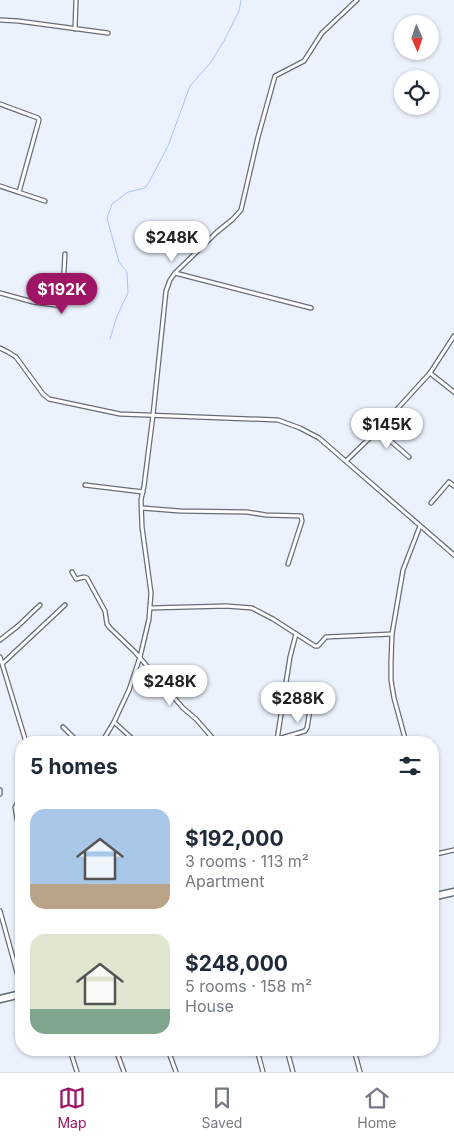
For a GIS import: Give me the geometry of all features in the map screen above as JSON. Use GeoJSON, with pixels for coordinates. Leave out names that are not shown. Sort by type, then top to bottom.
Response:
{"type":"FeatureCollection","features":[{"type":"Feature","properties":{"kind":"highway"},"geometry":{"type":"LineString","coordinates":[[439,895],[454,892]]}},
{"type":"Feature","properties":{"kind":"highway"},"geometry":{"type":"LineString","coordinates":[[0,998],[15,995]]}},
{"type":"Feature","properties":{"kind":"street"},"geometry":{"type":"LineString","coordinates":[[75,29],[76,0]]}},
{"type":"Feature","properties":{"kind":"street"},"geometry":{"type":"LineString","coordinates":[[106,736],[129,690],[140,658],[149,619],[151,593],[142,527],[141,500],[153,415],[166,291],[175,272],[217,232],[234,219],[241,210],[275,76],[304,61],[322,33],[358,0]]}},
{"type":"Feature","properties":{"kind":"street"},"geometry":{"type":"LineString","coordinates":[[0,20],[108,33]]}},
{"type":"Feature","properties":{"kind":"street"},"geometry":{"type":"LineString","coordinates":[[0,104],[39,120],[19,192]]}},
{"type":"Feature","properties":{"kind":"street"},"geometry":{"type":"LineString","coordinates":[[0,186],[45,201]]}},
{"type":"Feature","properties":{"kind":"street"},"geometry":{"type":"LineString","coordinates":[[0,293],[33,302],[62,306],[64,254]]}},
{"type":"Feature","properties":{"kind":"street"},"geometry":{"type":"LineString","coordinates":[[175,272],[311,308]]}},
{"type":"Feature","properties":{"kind":"street"},"geometry":{"type":"LineString","coordinates":[[346,461],[378,430],[430,373],[454,336]]}},
{"type":"Feature","properties":{"kind":"street"},"geometry":{"type":"LineString","coordinates":[[0,348],[16,357],[43,394],[49,399],[120,414],[253,418],[278,420],[300,428],[319,438],[454,555]]}},
{"type":"Feature","properties":{"kind":"street"},"geometry":{"type":"LineString","coordinates":[[430,373],[454,392]]}},
{"type":"Feature","properties":{"kind":"street"},"geometry":{"type":"LineString","coordinates":[[378,430],[409,457]]}},
{"type":"Feature","properties":{"kind":"street"},"geometry":{"type":"LineString","coordinates":[[430,503],[449,482],[454,486]]}},
{"type":"Feature","properties":{"kind":"street"},"geometry":{"type":"LineString","coordinates":[[85,485],[143,492]]}},
{"type":"Feature","properties":{"kind":"street"},"geometry":{"type":"LineString","coordinates":[[142,508],[301,516],[302,521],[288,564]]}},
{"type":"Feature","properties":{"kind":"street"},"geometry":{"type":"LineString","coordinates":[[404,736],[391,680],[392,634],[403,570],[420,526]]}},
{"type":"Feature","properties":{"kind":"street"},"geometry":{"type":"LineString","coordinates":[[72,572],[76,579],[87,578],[104,611],[107,624],[140,658],[179,704],[196,718],[212,736]]}},
{"type":"Feature","properties":{"kind":"street"},"geometry":{"type":"LineString","coordinates":[[0,640],[40,605]]}},
{"type":"Feature","properties":{"kind":"street"},"geometry":{"type":"LineString","coordinates":[[3,663],[65,606]]}},
{"type":"Feature","properties":{"kind":"street"},"geometry":{"type":"LineString","coordinates":[[150,608],[226,606],[252,608],[317,646],[326,637],[392,634]]}},
{"type":"Feature","properties":{"kind":"street"},"geometry":{"type":"LineString","coordinates":[[278,736],[290,657],[296,634]]}},
{"type":"Feature","properties":{"kind":"street"},"geometry":{"type":"LineString","coordinates":[[0,657],[24,736]]}},
{"type":"Feature","properties":{"kind":"street"},"geometry":{"type":"LineString","coordinates":[[289,736],[305,731],[307,728],[312,692]]}},
{"type":"Feature","properties":{"kind":"street"},"geometry":{"type":"LineString","coordinates":[[114,722],[129,736]]}},
{"type":"Feature","properties":{"kind":"street"},"geometry":{"type":"LineString","coordinates":[[63,726],[72,736]]}},
{"type":"Feature","properties":{"kind":"street"},"geometry":{"type":"LineString","coordinates":[[439,853],[454,850]]}},
{"type":"Feature","properties":{"kind":"street"},"geometry":{"type":"LineString","coordinates":[[0,911],[15,965]]}},
{"type":"Feature","properties":{"kind":"street"},"geometry":{"type":"LineString","coordinates":[[72,1056],[77,1072]]}},
{"type":"Feature","properties":{"kind":"street"},"geometry":{"type":"LineString","coordinates":[[118,1056],[124,1072]]}},
{"type":"Feature","properties":{"kind":"street"},"geometry":{"type":"LineString","coordinates":[[170,1056],[176,1072]]}},
{"type":"Feature","properties":{"kind":"street"},"geometry":{"type":"LineString","coordinates":[[259,1056],[263,1072]]}},
{"type":"Feature","properties":{"kind":"street"},"geometry":{"type":"LineString","coordinates":[[288,1056],[292,1072]]}},
{"type":"Feature","properties":{"kind":"street"},"geometry":{"type":"LineString","coordinates":[[356,1056],[360,1072]]}},
{"type":"Feature","properties":{"kind":"waterway"},"geometry":{"type":"LineString","coordinates":[[110,339],[117,316],[128,293],[127,272],[119,262],[107,218],[112,204],[128,192],[145,188],[149,182],[168,146],[190,86],[211,62],[224,41],[239,11],[241,0]]}}]}
